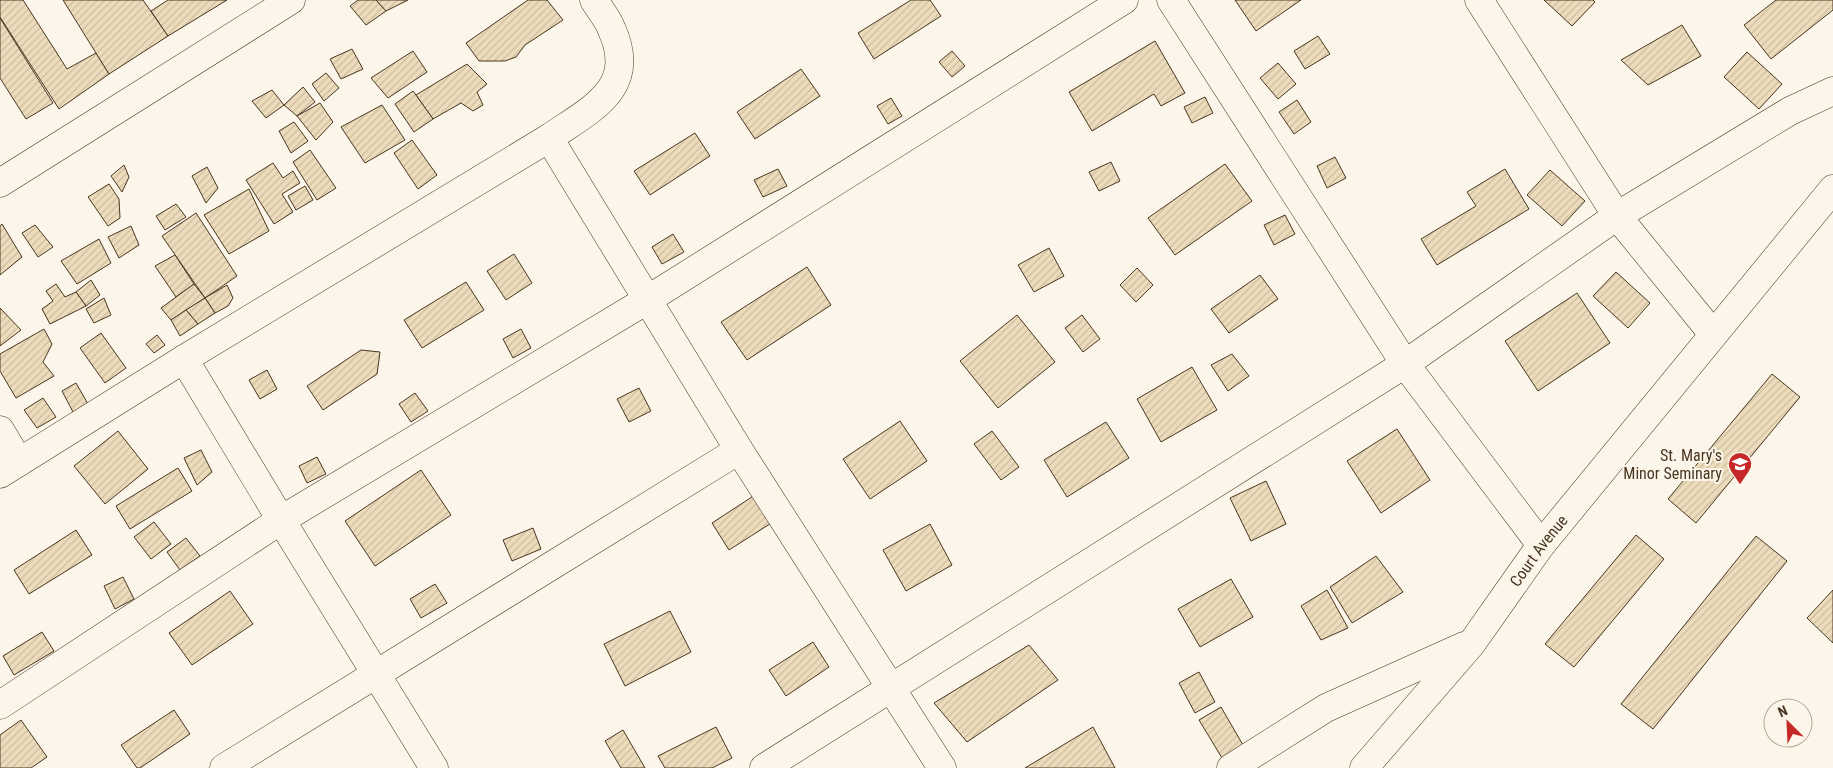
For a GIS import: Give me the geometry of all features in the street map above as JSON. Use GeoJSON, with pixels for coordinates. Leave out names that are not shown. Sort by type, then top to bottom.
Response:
{"type":"FeatureCollection","features":[{"type":"Feature","properties":{"kind":"street"},"geometry":{"type":"LineString","coordinates":[[0,183],[291,0]]}},
{"type":"Feature","properties":{"kind":"street"},"geometry":{"type":"LineString","coordinates":[[0,430],[10,468],[184,359],[549,138],[600,103],[612,88],[620,68],[620,52],[612,28],[594,0]]}},
{"type":"Feature","properties":{"kind":"street"},"geometry":{"type":"LineString","coordinates":[[0,705],[281,520],[647,300],[1124,0]]}},
{"type":"Feature","properties":{"kind":"street"},"geometry":{"type":"LineString","coordinates":[[1171,0],[1405,364],[1541,545]]}},
{"type":"Feature","properties":{"kind":"street"},"geometry":{"type":"LineString","coordinates":[[1479,0],[1617,216],[1713,334]]}},
{"type":"Feature","properties":{"kind":"street"},"geometry":{"type":"LineString","coordinates":[[764,768],[1405,364],[1617,216],[1790,110],[1833,92]]}},
{"type":"Feature","properties":{"kind":"street"},"geometry":{"type":"LineString","coordinates":[[549,138],[740,450],[942,768]]}},
{"type":"Feature","properties":{"kind":"street","name":"Court Avenue"},"geometry":{"type":"LineString","coordinates":[[1364,768],[1472,642],[1541,545],[1833,189]]}},
{"type":"Feature","properties":{"kind":"street"},"geometry":{"type":"LineString","coordinates":[[184,359],[434,768]]}},
{"type":"Feature","properties":{"kind":"street"},"geometry":{"type":"LineString","coordinates":[[224,768],[740,450]]}},
{"type":"Feature","properties":{"kind":"street"},"geometry":{"type":"LineString","coordinates":[[1231,768],[1326,708],[1472,642]]}},
{"type":"Feature","properties":{"kind":"building"},"geometry":{"type":"Polygon","coordinates":[[[0,0],[23,0],[67,69],[96,53],[109,74],[59,109],[0,17],[0,0]]]}},
{"type":"Feature","properties":{"kind":"building"},"geometry":{"type":"Polygon","coordinates":[[[63,0],[143,0],[168,36],[109,74],[63,0]]]}},
{"type":"Feature","properties":{"kind":"building"},"geometry":{"type":"Polygon","coordinates":[[[168,0],[227,0],[168,36],[151,11],[168,0]]]}},
{"type":"Feature","properties":{"kind":"building"},"geometry":{"type":"Polygon","coordinates":[[[358,0],[376,0],[386,11],[366,25],[350,6],[358,0]]]}},
{"type":"Feature","properties":{"kind":"building"},"geometry":{"type":"Polygon","coordinates":[[[376,0],[408,0],[386,11],[376,0]]]}},
{"type":"Feature","properties":{"kind":"building"},"geometry":{"type":"Polygon","coordinates":[[[528,0],[547,0],[563,20],[525,45],[516,57],[505,61],[479,61],[466,43],[528,0]]]}},
{"type":"Feature","properties":{"kind":"building"},"geometry":{"type":"Polygon","coordinates":[[[911,0],[930,0],[941,16],[874,59],[858,33],[911,0]]]}},
{"type":"Feature","properties":{"kind":"building"},"geometry":{"type":"Polygon","coordinates":[[[1235,0],[1301,0],[1256,31],[1235,0]]]}},
{"type":"Feature","properties":{"kind":"building"},"geometry":{"type":"Polygon","coordinates":[[[1544,0],[1593,0],[1595,2],[1572,26],[1544,0]]]}},
{"type":"Feature","properties":{"kind":"building"},"geometry":{"type":"Polygon","coordinates":[[[1776,0],[1833,0],[1833,10],[1771,59],[1744,25],[1776,0]]]}},
{"type":"Feature","properties":{"kind":"building"},"geometry":{"type":"Polygon","coordinates":[[[0,18],[53,103],[26,119],[0,78],[0,18]]]}},
{"type":"Feature","properties":{"kind":"building"},"geometry":{"type":"Polygon","coordinates":[[[1682,25],[1701,56],[1648,85],[1621,60],[1682,25]]]}},
{"type":"Feature","properties":{"kind":"building"},"geometry":{"type":"Polygon","coordinates":[[[1318,36],[1330,54],[1305,69],[1294,51],[1318,36]]]}},
{"type":"Feature","properties":{"kind":"building"},"geometry":{"type":"Polygon","coordinates":[[[1155,41],[1185,93],[1161,106],[1154,94],[1092,131],[1069,92],[1155,41]]]}},
{"type":"Feature","properties":{"kind":"building"},"geometry":{"type":"Polygon","coordinates":[[[352,49],[363,69],[341,79],[330,59],[352,49]]]}},
{"type":"Feature","properties":{"kind":"building"},"geometry":{"type":"Polygon","coordinates":[[[413,51],[427,72],[388,98],[371,78],[413,51]]]}},
{"type":"Feature","properties":{"kind":"building"},"geometry":{"type":"Polygon","coordinates":[[[952,51],[965,66],[952,77],[939,62],[952,51]]]}},
{"type":"Feature","properties":{"kind":"building"},"geometry":{"type":"Polygon","coordinates":[[[1747,52],[1782,84],[1759,109],[1724,77],[1747,52]]]}},
{"type":"Feature","properties":{"kind":"building"},"geometry":{"type":"Polygon","coordinates":[[[1278,63],[1296,84],[1278,99],[1260,78],[1278,63]]]}},
{"type":"Feature","properties":{"kind":"building"},"geometry":{"type":"Polygon","coordinates":[[[467,64],[487,84],[477,92],[483,105],[473,111],[461,103],[433,119],[416,95],[467,64]]]}},
{"type":"Feature","properties":{"kind":"building"},"geometry":{"type":"Polygon","coordinates":[[[801,69],[820,96],[755,139],[737,112],[801,69]]]}},
{"type":"Feature","properties":{"kind":"building"},"geometry":{"type":"Polygon","coordinates":[[[326,73],[339,88],[324,101],[312,84],[326,73]]]}},
{"type":"Feature","properties":{"kind":"building"},"geometry":{"type":"Polygon","coordinates":[[[303,87],[315,102],[297,116],[284,105],[303,87]]]}},
{"type":"Feature","properties":{"kind":"building"},"geometry":{"type":"Polygon","coordinates":[[[272,90],[284,105],[266,118],[252,101],[272,90]]]}},
{"type":"Feature","properties":{"kind":"building"},"geometry":{"type":"Polygon","coordinates":[[[413,91],[433,119],[414,132],[395,104],[413,91]]]}},
{"type":"Feature","properties":{"kind":"building"},"geometry":{"type":"Polygon","coordinates":[[[1205,97],[1213,113],[1192,123],[1184,107],[1205,97]]]}},
{"type":"Feature","properties":{"kind":"building"},"geometry":{"type":"Polygon","coordinates":[[[891,98],[902,116],[888,124],[877,106],[891,98]]]}},
{"type":"Feature","properties":{"kind":"building"},"geometry":{"type":"Polygon","coordinates":[[[1297,100],[1311,122],[1294,134],[1279,112],[1297,100]]]}},
{"type":"Feature","properties":{"kind":"building"},"geometry":{"type":"Polygon","coordinates":[[[320,103],[333,122],[316,140],[297,116],[320,103]]]}},
{"type":"Feature","properties":{"kind":"building"},"geometry":{"type":"Polygon","coordinates":[[[382,105],[405,140],[365,163],[341,127],[382,105]]]}},
{"type":"Feature","properties":{"kind":"building"},"geometry":{"type":"Polygon","coordinates":[[[294,122],[308,141],[291,153],[279,131],[294,122]]]}},
{"type":"Feature","properties":{"kind":"building"},"geometry":{"type":"Polygon","coordinates":[[[695,133],[710,156],[650,195],[634,171],[695,133]]]}},
{"type":"Feature","properties":{"kind":"building"},"geometry":{"type":"Polygon","coordinates":[[[412,140],[437,175],[418,189],[394,153],[412,140]]]}},
{"type":"Feature","properties":{"kind":"building"},"geometry":{"type":"Polygon","coordinates":[[[310,150],[336,188],[317,200],[293,162],[310,150]]]}},
{"type":"Feature","properties":{"kind":"building"},"geometry":{"type":"Polygon","coordinates":[[[1335,157],[1346,178],[1327,188],[1317,166],[1335,157]]]}},
{"type":"Feature","properties":{"kind":"building"},"geometry":{"type":"Polygon","coordinates":[[[1111,162],[1120,181],[1099,191],[1089,172],[1111,162]]]}},
{"type":"Feature","properties":{"kind":"building"},"geometry":{"type":"Polygon","coordinates":[[[273,163],[283,178],[293,171],[300,183],[282,194],[293,212],[274,224],[246,180],[273,163]]]}},
{"type":"Feature","properties":{"kind":"building"},"geometry":{"type":"Polygon","coordinates":[[[1225,164],[1252,201],[1175,255],[1148,218],[1225,164]]]}},
{"type":"Feature","properties":{"kind":"building"},"geometry":{"type":"Polygon","coordinates":[[[124,165],[129,177],[122,192],[111,176],[124,165]]]}},
{"type":"Feature","properties":{"kind":"building"},"geometry":{"type":"Polygon","coordinates":[[[207,167],[218,188],[206,203],[192,176],[207,167]]]}},
{"type":"Feature","properties":{"kind":"building"},"geometry":{"type":"Polygon","coordinates":[[[778,169],[787,186],[763,197],[754,180],[778,169]]]}},
{"type":"Feature","properties":{"kind":"building"},"geometry":{"type":"Polygon","coordinates":[[[1505,169],[1529,209],[1437,265],[1421,239],[1476,206],[1467,192],[1505,169]]]}},
{"type":"Feature","properties":{"kind":"building"},"geometry":{"type":"Polygon","coordinates":[[[1550,170],[1585,201],[1562,226],[1527,195],[1550,170]]]}},
{"type":"Feature","properties":{"kind":"building"},"geometry":{"type":"Polygon","coordinates":[[[109,184],[119,199],[120,218],[108,226],[88,197],[109,184]]]}},
{"type":"Feature","properties":{"kind":"building"},"geometry":{"type":"Polygon","coordinates":[[[305,186],[313,200],[296,210],[288,196],[305,186]]]}},
{"type":"Feature","properties":{"kind":"building"},"geometry":{"type":"Polygon","coordinates":[[[249,189],[269,231],[229,254],[204,215],[249,189]]]}},
{"type":"Feature","properties":{"kind":"building"},"geometry":{"type":"Polygon","coordinates":[[[176,204],[186,217],[165,230],[156,216],[176,204]]]}},
{"type":"Feature","properties":{"kind":"building"},"geometry":{"type":"Polygon","coordinates":[[[196,213],[237,276],[205,298],[162,236],[196,213]]]}},
{"type":"Feature","properties":{"kind":"building"},"geometry":{"type":"Polygon","coordinates":[[[1285,215],[1295,234],[1274,245],[1264,225],[1285,215]]]}},
{"type":"Feature","properties":{"kind":"building"},"geometry":{"type":"Polygon","coordinates":[[[2,224],[22,257],[0,275],[0,226],[2,224]]]}},
{"type":"Feature","properties":{"kind":"building"},"geometry":{"type":"Polygon","coordinates":[[[35,225],[53,247],[38,257],[22,233],[35,225]]]}},
{"type":"Feature","properties":{"kind":"building"},"geometry":{"type":"Polygon","coordinates":[[[131,226],[139,245],[119,258],[108,237],[131,226]]]}},
{"type":"Feature","properties":{"kind":"building"},"geometry":{"type":"Polygon","coordinates":[[[673,234],[684,252],[662,264],[652,247],[673,234]]]}},
{"type":"Feature","properties":{"kind":"building"},"geometry":{"type":"Polygon","coordinates":[[[99,239],[111,263],[77,284],[61,261],[99,239]]]}},
{"type":"Feature","properties":{"kind":"building"},"geometry":{"type":"Polygon","coordinates":[[[1049,248],[1064,276],[1034,292],[1018,265],[1049,248]]]}},
{"type":"Feature","properties":{"kind":"building"},"geometry":{"type":"Polygon","coordinates":[[[514,254],[532,283],[506,300],[487,271],[514,254]]]}},
{"type":"Feature","properties":{"kind":"building"},"geometry":{"type":"Polygon","coordinates":[[[175,255],[194,284],[176,297],[155,266],[175,255]]]}},
{"type":"Feature","properties":{"kind":"building"},"geometry":{"type":"Polygon","coordinates":[[[807,267],[831,305],[747,360],[721,322],[807,267]]]}},
{"type":"Feature","properties":{"kind":"building"},"geometry":{"type":"Polygon","coordinates":[[[1137,268],[1153,285],[1136,302],[1120,285],[1137,268]]]}},
{"type":"Feature","properties":{"kind":"building"},"geometry":{"type":"Polygon","coordinates":[[[1616,272],[1650,303],[1628,328],[1593,296],[1616,272]]]}},
{"type":"Feature","properties":{"kind":"building"},"geometry":{"type":"Polygon","coordinates":[[[1260,275],[1278,299],[1229,333],[1211,309],[1260,275]]]}},
{"type":"Feature","properties":{"kind":"building"},"geometry":{"type":"Polygon","coordinates":[[[91,280],[100,295],[86,306],[76,292],[91,280]]]}},
{"type":"Feature","properties":{"kind":"building"},"geometry":{"type":"Polygon","coordinates":[[[466,282],[484,310],[422,348],[404,320],[466,282]]]}},
{"type":"Feature","properties":{"kind":"building"},"geometry":{"type":"Polygon","coordinates":[[[56,284],[65,297],[76,292],[86,306],[50,324],[42,309],[53,301],[46,291],[56,284]]]}},
{"type":"Feature","properties":{"kind":"building"},"geometry":{"type":"Polygon","coordinates":[[[194,284],[205,298],[171,320],[161,308],[194,284]]]}},
{"type":"Feature","properties":{"kind":"building"},"geometry":{"type":"Polygon","coordinates":[[[227,285],[233,298],[228,306],[215,313],[205,298],[227,285]]]}},
{"type":"Feature","properties":{"kind":"building"},"geometry":{"type":"Polygon","coordinates":[[[1577,293],[1610,343],[1538,391],[1505,341],[1577,293]]]}},
{"type":"Feature","properties":{"kind":"building"},"geometry":{"type":"Polygon","coordinates":[[[104,298],[111,315],[94,323],[86,309],[104,298]]]}},
{"type":"Feature","properties":{"kind":"building"},"geometry":{"type":"Polygon","coordinates":[[[205,298],[215,313],[198,324],[186,310],[205,298]]]}},
{"type":"Feature","properties":{"kind":"building"},"geometry":{"type":"Polygon","coordinates":[[[0,308],[21,330],[0,346],[0,308]]]}},
{"type":"Feature","properties":{"kind":"building"},"geometry":{"type":"Polygon","coordinates":[[[186,310],[198,324],[180,336],[171,320],[186,310]]]}},
{"type":"Feature","properties":{"kind":"building"},"geometry":{"type":"Polygon","coordinates":[[[1017,315],[1055,362],[998,408],[960,361],[1017,315]]]}},
{"type":"Feature","properties":{"kind":"building"},"geometry":{"type":"Polygon","coordinates":[[[1082,315],[1100,339],[1083,352],[1065,328],[1082,315]]]}},
{"type":"Feature","properties":{"kind":"building"},"geometry":{"type":"Polygon","coordinates":[[[44,329],[52,344],[43,362],[54,376],[16,398],[0,371],[0,354],[44,329]]]}},
{"type":"Feature","properties":{"kind":"building"},"geometry":{"type":"Polygon","coordinates":[[[521,329],[531,348],[513,358],[503,339],[521,329]]]}},
{"type":"Feature","properties":{"kind":"building"},"geometry":{"type":"Polygon","coordinates":[[[101,333],[126,368],[105,383],[80,348],[101,333]]]}},
{"type":"Feature","properties":{"kind":"building"},"geometry":{"type":"Polygon","coordinates":[[[157,335],[165,345],[154,353],[146,344],[157,335]]]}},
{"type":"Feature","properties":{"kind":"building"},"geometry":{"type":"Polygon","coordinates":[[[361,350],[380,352],[377,374],[323,410],[307,386],[361,350]]]}},
{"type":"Feature","properties":{"kind":"building"},"geometry":{"type":"Polygon","coordinates":[[[1232,354],[1249,376],[1228,391],[1211,365],[1232,354]]]}},
{"type":"Feature","properties":{"kind":"building"},"geometry":{"type":"Polygon","coordinates":[[[1192,367],[1217,410],[1161,442],[1137,399],[1192,367]]]}},
{"type":"Feature","properties":{"kind":"building"},"geometry":{"type":"Polygon","coordinates":[[[267,370],[277,389],[260,399],[249,380],[267,370]]]}},
{"type":"Feature","properties":{"kind":"building"},"geometry":{"type":"Polygon","coordinates":[[[1772,374],[1800,397],[1696,523],[1668,499],[1772,374]]]}},
{"type":"Feature","properties":{"kind":"building"},"geometry":{"type":"Polygon","coordinates":[[[76,383],[88,404],[73,412],[62,391],[76,383]]]}},
{"type":"Feature","properties":{"kind":"building"},"geometry":{"type":"Polygon","coordinates":[[[639,388],[651,411],[629,422],[617,399],[639,388]]]}},
{"type":"Feature","properties":{"kind":"building"},"geometry":{"type":"Polygon","coordinates":[[[415,393],[428,411],[411,422],[399,404],[415,393]]]}},
{"type":"Feature","properties":{"kind":"building"},"geometry":{"type":"Polygon","coordinates":[[[43,398],[56,417],[37,428],[24,410],[43,398]]]}},
{"type":"Feature","properties":{"kind":"building"},"geometry":{"type":"Polygon","coordinates":[[[900,421],[927,461],[870,499],[843,459],[900,421]]]}},
{"type":"Feature","properties":{"kind":"building"},"geometry":{"type":"Polygon","coordinates":[[[1106,422],[1129,458],[1067,497],[1044,460],[1106,422]]]}},
{"type":"Feature","properties":{"kind":"building"},"geometry":{"type":"Polygon","coordinates":[[[1397,429],[1430,480],[1381,513],[1347,461],[1397,429]]]}},
{"type":"Feature","properties":{"kind":"building"},"geometry":{"type":"Polygon","coordinates":[[[118,431],[148,469],[105,504],[74,466],[118,431]]]}},
{"type":"Feature","properties":{"kind":"building"},"geometry":{"type":"Polygon","coordinates":[[[992,431],[1019,467],[1001,480],[974,444],[992,431]]]}},
{"type":"Feature","properties":{"kind":"building"},"geometry":{"type":"Polygon","coordinates":[[[201,450],[212,472],[197,485],[184,458],[201,450]]]}},
{"type":"Feature","properties":{"kind":"building"},"geometry":{"type":"Polygon","coordinates":[[[317,457],[326,474],[307,483],[299,466],[317,457]]]}},
{"type":"Feature","properties":{"kind":"building"},"geometry":{"type":"Polygon","coordinates":[[[178,468],[192,491],[130,529],[116,506],[178,468]]]}},
{"type":"Feature","properties":{"kind":"building"},"geometry":{"type":"Polygon","coordinates":[[[421,470],[451,515],[375,566],[345,521],[421,470]]]}},
{"type":"Feature","properties":{"kind":"building"},"geometry":{"type":"Polygon","coordinates":[[[1266,481],[1286,524],[1251,541],[1230,498],[1266,481]]]}},
{"type":"Feature","properties":{"kind":"building"},"geometry":{"type":"Polygon","coordinates":[[[755,495],[773,522],[729,550],[712,523],[755,495]]]}},
{"type":"Feature","properties":{"kind":"building"},"geometry":{"type":"Polygon","coordinates":[[[154,522],[171,544],[151,559],[134,537],[154,522]]]}},
{"type":"Feature","properties":{"kind":"building"},"geometry":{"type":"Polygon","coordinates":[[[930,524],[952,565],[906,591],[883,550],[930,524]]]}},
{"type":"Feature","properties":{"kind":"building"},"geometry":{"type":"Polygon","coordinates":[[[533,528],[541,549],[512,561],[503,540],[533,528]]]}},
{"type":"Feature","properties":{"kind":"building"},"geometry":{"type":"Polygon","coordinates":[[[76,530],[92,555],[29,594],[14,570],[76,530]]]}},
{"type":"Feature","properties":{"kind":"building"},"geometry":{"type":"Polygon","coordinates":[[[1636,535],[1664,559],[1574,667],[1545,644],[1636,535]]]}},
{"type":"Feature","properties":{"kind":"building"},"geometry":{"type":"Polygon","coordinates":[[[1756,536],[1787,561],[1653,729],[1621,704],[1756,536]]]}},
{"type":"Feature","properties":{"kind":"building"},"geometry":{"type":"Polygon","coordinates":[[[186,538],[200,556],[180,570],[167,552],[186,538]]]}},
{"type":"Feature","properties":{"kind":"building"},"geometry":{"type":"Polygon","coordinates":[[[1376,556],[1403,592],[1352,623],[1330,587],[1376,556]]]}},
{"type":"Feature","properties":{"kind":"building"},"geometry":{"type":"Polygon","coordinates":[[[123,577],[134,599],[115,609],[104,586],[123,577]]]}},
{"type":"Feature","properties":{"kind":"building"},"geometry":{"type":"Polygon","coordinates":[[[1231,579],[1253,617],[1200,647],[1178,609],[1231,579]]]}},
{"type":"Feature","properties":{"kind":"building"},"geometry":{"type":"Polygon","coordinates":[[[435,584],[447,603],[421,618],[410,599],[435,584]]]}},
{"type":"Feature","properties":{"kind":"building"},"geometry":{"type":"Polygon","coordinates":[[[1327,590],[1348,628],[1321,640],[1301,606],[1327,590]]]}},
{"type":"Feature","properties":{"kind":"building"},"geometry":{"type":"Polygon","coordinates":[[[1833,590],[1833,643],[1807,618],[1833,590]]]}},
{"type":"Feature","properties":{"kind":"building"},"geometry":{"type":"Polygon","coordinates":[[[230,591],[253,624],[192,665],[169,633],[230,591]]]}},
{"type":"Feature","properties":{"kind":"building"},"geometry":{"type":"Polygon","coordinates":[[[670,611],[691,652],[625,686],[604,644],[670,611]]]}},
{"type":"Feature","properties":{"kind":"building"},"geometry":{"type":"Polygon","coordinates":[[[42,632],[54,651],[14,675],[3,656],[42,632]]]}},
{"type":"Feature","properties":{"kind":"building"},"geometry":{"type":"Polygon","coordinates":[[[813,642],[829,667],[786,696],[769,670],[813,642]]]}},
{"type":"Feature","properties":{"kind":"building"},"geometry":{"type":"Polygon","coordinates":[[[1029,645],[1058,680],[967,742],[934,703],[1029,645]]]}},
{"type":"Feature","properties":{"kind":"building"},"geometry":{"type":"Polygon","coordinates":[[[1199,672],[1215,702],[1195,713],[1179,683],[1199,672]]]}},
{"type":"Feature","properties":{"kind":"building"},"geometry":{"type":"Polygon","coordinates":[[[1221,707],[1243,745],[1222,758],[1199,720],[1221,707]]]}},
{"type":"Feature","properties":{"kind":"building"},"geometry":{"type":"Polygon","coordinates":[[[174,710],[190,734],[140,768],[137,768],[121,745],[174,710]]]}},
{"type":"Feature","properties":{"kind":"building"},"geometry":{"type":"Polygon","coordinates":[[[21,720],[47,757],[31,768],[0,768],[0,735],[21,720]]]}},
{"type":"Feature","properties":{"kind":"building"},"geometry":{"type":"Polygon","coordinates":[[[716,727],[732,758],[712,768],[665,768],[658,756],[716,727]]]}},
{"type":"Feature","properties":{"kind":"building"},"geometry":{"type":"Polygon","coordinates":[[[1093,727],[1115,768],[1025,768],[1093,727]]]}},
{"type":"Feature","properties":{"kind":"building"},"geometry":{"type":"Polygon","coordinates":[[[623,730],[645,768],[621,768],[605,741],[623,730]]]}},
{"type":"Feature","properties":{"kind":"place","name":"St. Mary's Minor Seminary"},"geometry":{"type":"Point","coordinates":[1740,485]}}]}
